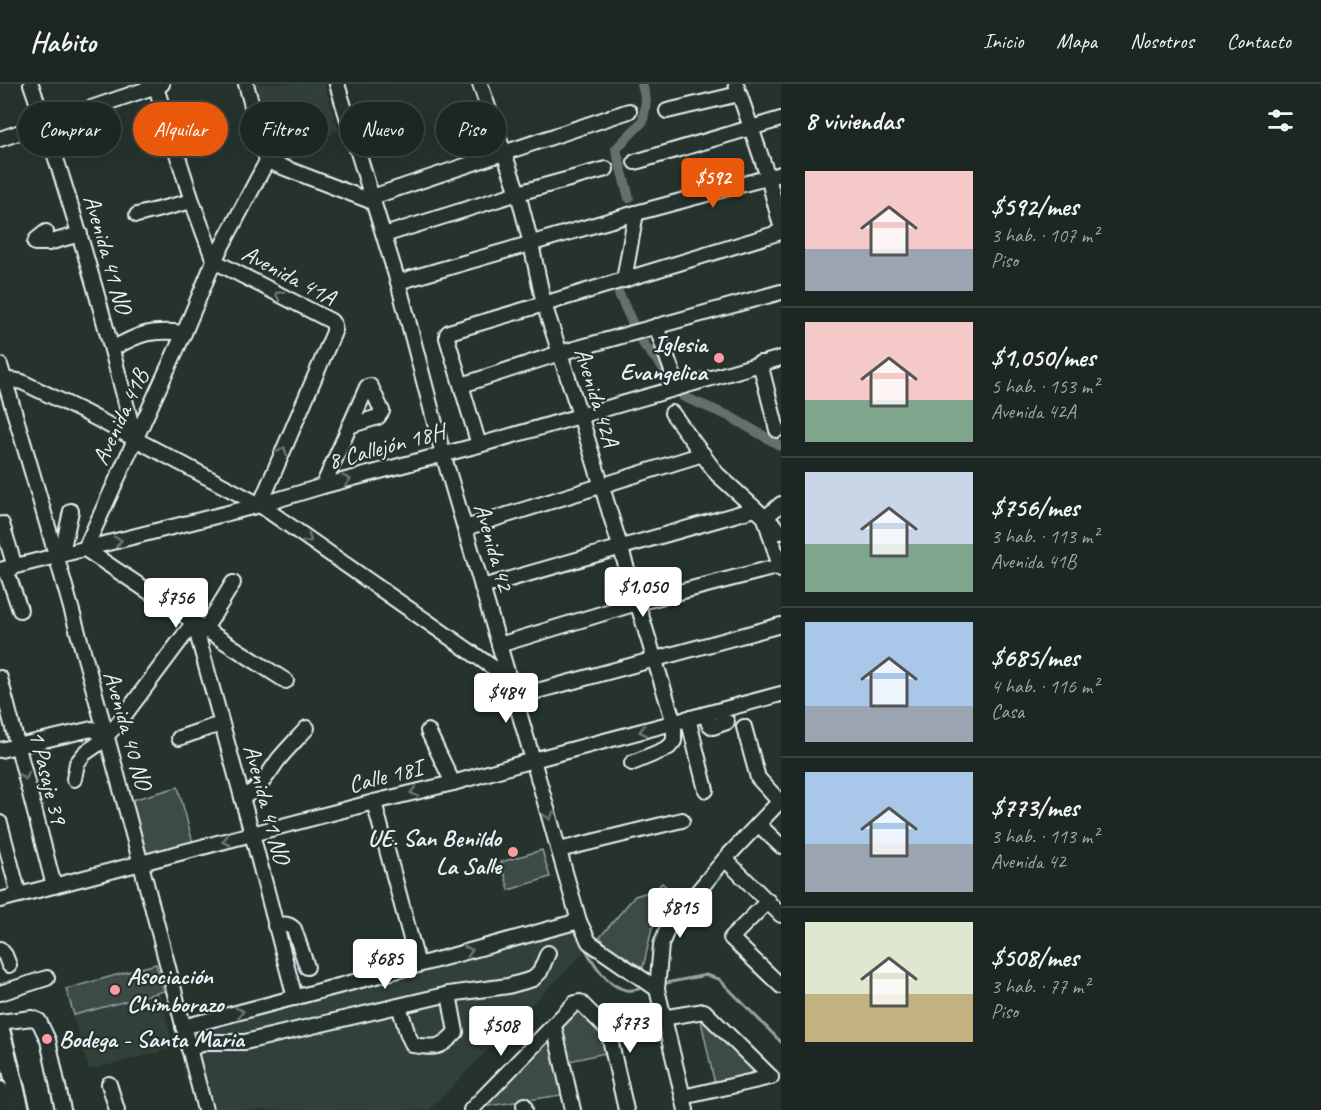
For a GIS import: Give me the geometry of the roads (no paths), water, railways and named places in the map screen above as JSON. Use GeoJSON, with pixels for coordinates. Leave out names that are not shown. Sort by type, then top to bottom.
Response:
{"type":"FeatureCollection","features":[{"type":"Feature","properties":{"kind":"main road"},"geometry":{"type":"LineString","coordinates":[[0,1024],[21,1110]]}},
{"type":"Feature","properties":{"kind":"main road"},"geometry":{"type":"LineString","coordinates":[[0,1090],[5,1110]]}},
{"type":"Feature","properties":{"kind":"street","name":"Avenida 41 NO"},"geometry":{"type":"LineString","coordinates":[[32,84],[38,102]]}},
{"type":"Feature","properties":{"kind":"street"},"geometry":{"type":"LineString","coordinates":[[246,84],[267,161],[373,200],[497,156]]}},
{"type":"Feature","properties":{"kind":"street","name":"Avenida 42"},"geometry":{"type":"LineString","coordinates":[[338,84],[398,282],[443,454],[579,921],[589,942],[657,988]]}},
{"type":"Feature","properties":{"kind":"street","name":"Avenida 42A"},"geometry":{"type":"LineString","coordinates":[[480,84],[487,102]]}},
{"type":"Feature","properties":{"kind":"street"},"geometry":{"type":"LineString","coordinates":[[109,102],[158,85]]}},
{"type":"Feature","properties":{"kind":"street","name":"Avenida 41A"},"geometry":{"type":"LineString","coordinates":[[158,85],[192,201],[214,261],[331,321],[334,325],[334,332],[260,505]]}},
{"type":"Feature","properties":{"kind":"street"},"geometry":{"type":"LineString","coordinates":[[667,111],[737,89],[751,128],[775,175],[781,226]]}},
{"type":"Feature","properties":{"kind":"street"},"geometry":{"type":"LineString","coordinates":[[506,153],[629,111]]}},
{"type":"Feature","properties":{"kind":"street"},"geometry":{"type":"LineString","coordinates":[[635,162],[781,120]]}},
{"type":"Feature","properties":{"kind":"street"},"geometry":{"type":"LineString","coordinates":[[0,139],[18,133]]}},
{"type":"Feature","properties":{"kind":"street","name":"Avenida 41 NO"},"geometry":{"type":"LineString","coordinates":[[55,156],[80,234],[135,439]]}},
{"type":"Feature","properties":{"kind":"street","name":"Avenida 42A"},"geometry":{"type":"LineString","coordinates":[[506,156],[518,193],[544,304],[674,723]]}},
{"type":"Feature","properties":{"kind":"street","name":"Avenida 41B"},"geometry":{"type":"LineString","coordinates":[[85,549],[184,333],[214,261],[267,161]]}},
{"type":"Feature","properties":{"kind":"street"},"geometry":{"type":"LineString","coordinates":[[384,235],[606,168]]}},
{"type":"Feature","properties":{"kind":"street"},"geometry":{"type":"LineString","coordinates":[[398,282],[775,175]]}},
{"type":"Feature","properties":{"kind":"street"},"geometry":{"type":"LineString","coordinates":[[137,216],[192,201]]}},
{"type":"Feature","properties":{"kind":"street"},"geometry":{"type":"LineString","coordinates":[[624,280],[636,213]]}},
{"type":"Feature","properties":{"kind":"street"},"geometry":{"type":"LineString","coordinates":[[46,232],[35,243],[48,243],[80,234]]}},
{"type":"Feature","properties":{"kind":"street"},"geometry":{"type":"LineString","coordinates":[[479,445],[447,338],[449,332],[781,232]]}},
{"type":"Feature","properties":{"kind":"street"},"geometry":{"type":"LineString","coordinates":[[462,385],[560,353],[781,292]]}},
{"type":"Feature","properties":{"kind":"street"},"geometry":{"type":"LineString","coordinates":[[656,326],[678,387]]}},
{"type":"Feature","properties":{"kind":"street"},"geometry":{"type":"LineString","coordinates":[[112,349],[148,332],[184,333]]}},
{"type":"Feature","properties":{"kind":"street","name":"8 Callejón 18H"},"geometry":{"type":"LineString","coordinates":[[7,569],[260,505],[781,358]]}},
{"type":"Feature","properties":{"kind":"street"},"geometry":{"type":"LineString","coordinates":[[760,363],[777,430]]}},
{"type":"Feature","properties":{"kind":"street","name":"Avenida 40 NO"},"geometry":{"type":"LineString","coordinates":[[0,365],[2,381],[56,556],[141,863],[205,1110]]}},
{"type":"Feature","properties":{"kind":"street"},"geometry":{"type":"LineString","coordinates":[[2,381],[22,382],[260,505],[508,678]]}},
{"type":"Feature","properties":{"kind":"street"},"geometry":{"type":"LineString","coordinates":[[672,413],[717,474],[781,532]]}},
{"type":"Feature","properties":{"kind":"street"},"geometry":{"type":"LineString","coordinates":[[323,486],[349,426]]}},
{"type":"Feature","properties":{"kind":"street"},"geometry":{"type":"LineString","coordinates":[[465,528],[703,454]]}},
{"type":"Feature","properties":{"kind":"street"},"geometry":{"type":"LineString","coordinates":[[482,587],[620,548],[760,513],[781,504]]}},
{"type":"Feature","properties":{"kind":"street"},"geometry":{"type":"LineString","coordinates":[[56,556],[64,543],[71,511]]}},
{"type":"Feature","properties":{"kind":"street"},"geometry":{"type":"LineString","coordinates":[[499,645],[637,603],[781,568],[760,513]]}},
{"type":"Feature","properties":{"kind":"street"},"geometry":{"type":"LineString","coordinates":[[2,524],[7,569],[20,610]]}},
{"type":"Feature","properties":{"kind":"street"},"geometry":{"type":"LineString","coordinates":[[85,549],[286,681]]}},
{"type":"Feature","properties":{"kind":"street"},"geometry":{"type":"LineString","coordinates":[[74,779],[77,763],[85,753],[117,725],[233,583]]}},
{"type":"Feature","properties":{"kind":"street"},"geometry":{"type":"LineString","coordinates":[[515,697],[781,625]]}},
{"type":"Feature","properties":{"kind":"street","name":"Avenida 41 NO"},"geometry":{"type":"LineString","coordinates":[[200,626],[222,725],[295,998]]}},
{"type":"Feature","properties":{"kind":"street","name":"1 Pasaje 39"},"geometry":{"type":"LineString","coordinates":[[0,678],[54,886]]}},
{"type":"Feature","properties":{"kind":"street","name":"Calle 18I"},"geometry":{"type":"LineString","coordinates":[[0,900],[453,783],[781,694]]}},
{"type":"Feature","properties":{"kind":"street"},"geometry":{"type":"LineString","coordinates":[[706,714],[709,724],[713,727],[727,722]]}},
{"type":"Feature","properties":{"kind":"street"},"geometry":{"type":"LineString","coordinates":[[688,718],[705,790]]}},
{"type":"Feature","properties":{"kind":"street"},"geometry":{"type":"LineString","coordinates":[[632,763],[669,747],[674,741],[674,723]]}},
{"type":"Feature","properties":{"kind":"street"},"geometry":{"type":"LineString","coordinates":[[179,738],[222,725]]}},
{"type":"Feature","properties":{"kind":"street"},"geometry":{"type":"LineString","coordinates":[[608,1030],[664,1018],[704,1011],[771,1077],[684,1103],[664,1018],[657,988],[661,945],[668,927],[725,859],[780,800],[758,778],[744,727]]}},
{"type":"Feature","properties":{"kind":"street"},"geometry":{"type":"LineString","coordinates":[[242,797],[250,795],[264,781],[289,747],[307,728]]}},
{"type":"Feature","properties":{"kind":"street"},"geometry":{"type":"LineString","coordinates":[[0,750],[92,729],[106,736]]}},
{"type":"Feature","properties":{"kind":"street"},"geometry":{"type":"LineString","coordinates":[[428,730],[453,783]]}},
{"type":"Feature","properties":{"kind":"street"},"geometry":{"type":"LineString","coordinates":[[374,802],[418,965]]}},
{"type":"Feature","properties":{"kind":"street"},"geometry":{"type":"LineString","coordinates":[[559,850],[682,820]]}},
{"type":"Feature","properties":{"kind":"street"},"geometry":{"type":"LineString","coordinates":[[0,823],[20,895]]}},
{"type":"Feature","properties":{"kind":"street"},"geometry":{"type":"LineString","coordinates":[[758,824],[781,846]]}},
{"type":"Feature","properties":{"kind":"street"},"geometry":{"type":"LineString","coordinates":[[725,859],[781,915]]}},
{"type":"Feature","properties":{"kind":"street"},"geometry":{"type":"LineString","coordinates":[[768,901],[731,938],[781,986]]}},
{"type":"Feature","properties":{"kind":"street"},"geometry":{"type":"LineString","coordinates":[[183,1027],[579,921]]}},
{"type":"Feature","properties":{"kind":"street"},"geometry":{"type":"LineString","coordinates":[[275,926],[287,924],[294,929],[307,967]]}},
{"type":"Feature","properties":{"kind":"street"},"geometry":{"type":"LineString","coordinates":[[0,949],[9,965]]}},
{"type":"Feature","properties":{"kind":"street"},"geometry":{"type":"LineString","coordinates":[[189,1049],[207,1042],[245,1042],[449,994],[508,986],[533,979],[540,972],[548,953]]}},
{"type":"Feature","properties":{"kind":"street"},"geometry":{"type":"LineString","coordinates":[[0,993],[47,978]]}},
{"type":"Feature","properties":{"kind":"street"},"geometry":{"type":"LineString","coordinates":[[399,1006],[413,1045],[431,1048],[446,1043],[456,1032],[449,994]]}},
{"type":"Feature","properties":{"kind":"street"},"geometry":{"type":"LineString","coordinates":[[471,1110],[577,1001],[608,1030],[626,1110]]}},
{"type":"Feature","properties":{"kind":"street"},"geometry":{"type":"LineString","coordinates":[[0,1024],[11,1020],[32,1018],[39,1021],[48,1040],[63,1110]]}},
{"type":"Feature","properties":{"kind":"street"},"geometry":{"type":"LineString","coordinates":[[554,1026],[573,1110]]}},
{"type":"Feature","properties":{"kind":"street"},"geometry":{"type":"LineString","coordinates":[[109,1084],[117,1110]]}},
{"type":"Feature","properties":{"kind":"waterway"},"geometry":{"type":"LineString","coordinates":[[629,198],[616,149],[643,121],[646,101],[642,84]]}},
{"type":"Feature","properties":{"kind":"waterway"},"geometry":{"type":"LineString","coordinates":[[619,294],[638,335],[684,397],[729,416],[781,446]]}},
{"type":"Feature","properties":{"kind":"waterway"},"geometry":{"type":"LineString","coordinates":[[585,948],[607,979],[619,988],[634,990],[645,987]]}},
{"type":"Feature","properties":{"kind":"waterway"},"geometry":{"type":"LineString","coordinates":[[661,984],[706,975],[719,979],[781,1042]]}},
{"type":"Feature","properties":{"kind":"place","name":"Iglesia Evangelica"},"geometry":{"type":"Point","coordinates":[719,358]}},
{"type":"Feature","properties":{"kind":"place","name":"UE. San Benildo La Salle"},"geometry":{"type":"Point","coordinates":[513,852]}},
{"type":"Feature","properties":{"kind":"place","name":"Asociación Chimborazo"},"geometry":{"type":"Point","coordinates":[115,990]}},
{"type":"Feature","properties":{"kind":"place","name":"Bodega - Santa Maria"},"geometry":{"type":"Point","coordinates":[47,1039]}}]}
